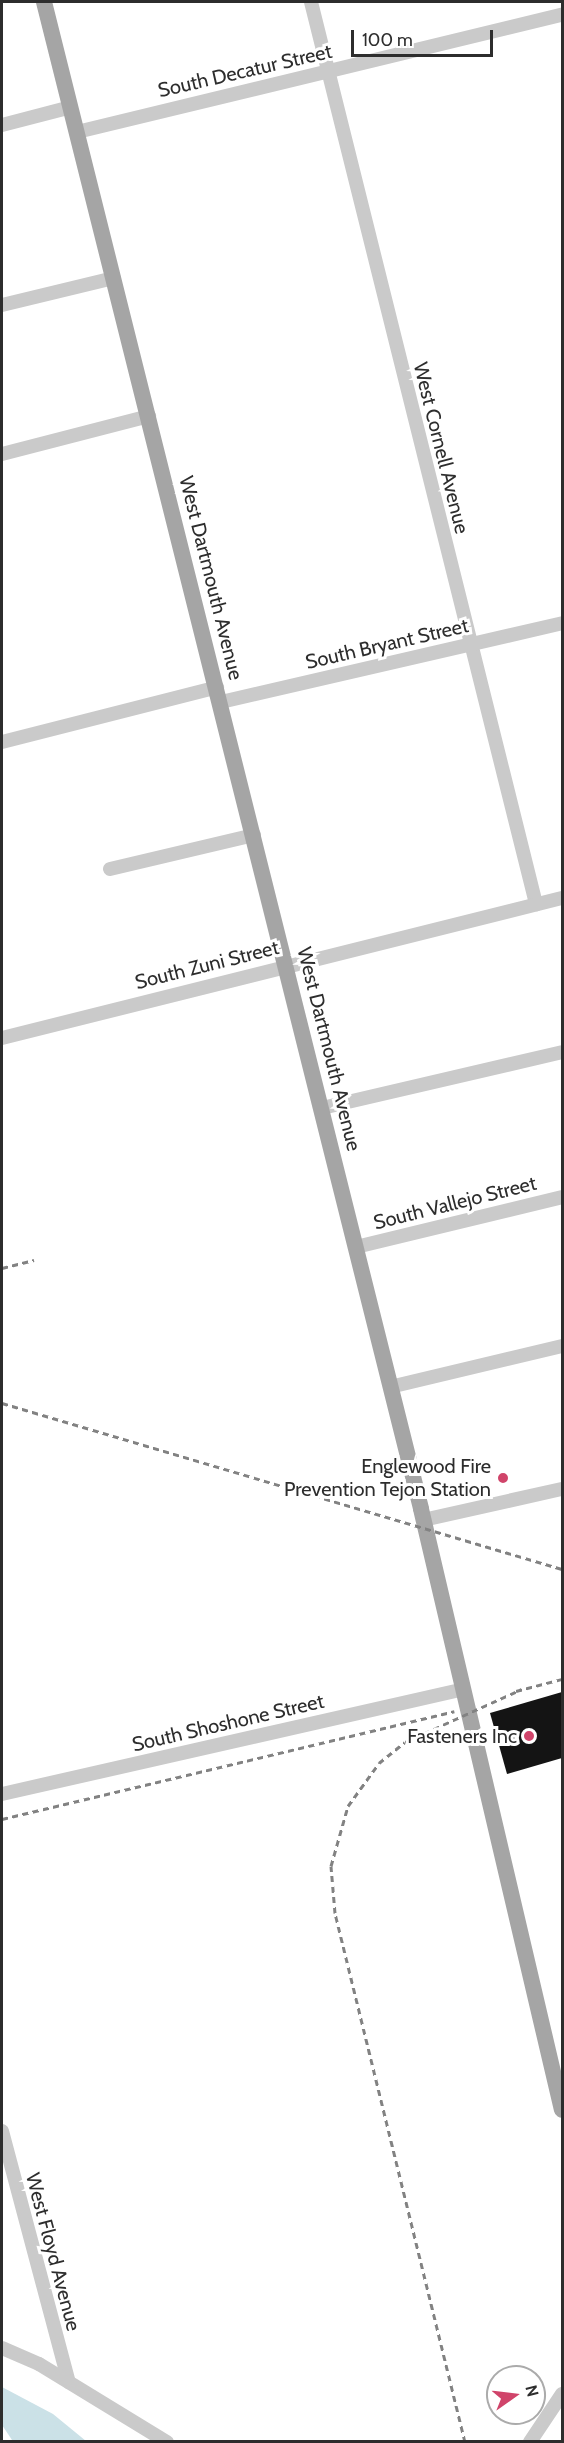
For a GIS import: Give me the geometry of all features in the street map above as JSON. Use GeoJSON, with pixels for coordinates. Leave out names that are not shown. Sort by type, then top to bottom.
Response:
{"type":"FeatureCollection","features":[{"type":"Feature","properties":{"kind":"main road","name":"West Dartmouth Avenue"},"geometry":{"type":"LineString","coordinates":[[44,2],[287,965],[423,1520],[562,2110]]}},
{"type":"Feature","properties":{"kind":"street","name":"West Cornell Avenue"},"geometry":{"type":"LineString","coordinates":[[311,2],[536,904]]}},
{"type":"Feature","properties":{"kind":"street","name":"South Decatur Street"},"geometry":{"type":"LineString","coordinates":[[77,132],[562,15]]}},
{"type":"Feature","properties":{"kind":"street"},"geometry":{"type":"LineString","coordinates":[[2,124],[71,107]]}},
{"type":"Feature","properties":{"kind":"street"},"geometry":{"type":"LineString","coordinates":[[2,305],[114,278]]}},
{"type":"Feature","properties":{"kind":"street"},"geometry":{"type":"LineString","coordinates":[[2,454],[149,416]]}},
{"type":"Feature","properties":{"kind":"street","name":"South Bryant Street"},"geometry":{"type":"LineString","coordinates":[[2,742],[219,695],[470,645],[562,623]]}},
{"type":"Feature","properties":{"kind":"street"},"geometry":{"type":"LineString","coordinates":[[110,869],[254,835]]}},
{"type":"Feature","properties":{"kind":"street","name":"South Zuni Street"},"geometry":{"type":"LineString","coordinates":[[2,1038],[562,898]]}},
{"type":"Feature","properties":{"kind":"street"},"geometry":{"type":"LineString","coordinates":[[322,1108],[562,1052]]}},
{"type":"Feature","properties":{"kind":"street","name":"South Vallejo Street"},"geometry":{"type":"LineString","coordinates":[[356,1247],[562,1197]]}},
{"type":"Feature","properties":{"kind":"street"},"geometry":{"type":"LineString","coordinates":[[390,1387],[562,1346]]}},
{"type":"Feature","properties":{"kind":"street"},"geometry":{"type":"LineString","coordinates":[[423,1520],[562,1489]]}},
{"type":"Feature","properties":{"kind":"street","name":"South Shoshone Street"},"geometry":{"type":"LineString","coordinates":[[2,1794],[463,1689]]}},
{"type":"Feature","properties":{"kind":"street","name":"West Floyd Avenue"},"geometry":{"type":"LineString","coordinates":[[2,2132],[69,2382]]}},
{"type":"Feature","properties":{"kind":"street"},"geometry":{"type":"LineString","coordinates":[[2,2348],[69,2382],[167,2442]]}},
{"type":"Feature","properties":{"kind":"street"},"geometry":{"type":"LineString","coordinates":[[530,2442],[562,2394]]}},
{"type":"Feature","properties":{"kind":"water"},"geometry":{"type":"Polygon","coordinates":[[[2,2387],[53,2414],[86,2441],[12,2440],[2,2425],[2,2387]]]}},
{"type":"Feature","properties":{"kind":"building","name":"Fasteners Inc"},"geometry":{"type":"Polygon","coordinates":[[[562,1692],[562,1758],[507,1774],[490,1713],[562,1692]]]}},
{"type":"Feature","properties":{"kind":"railway"},"geometry":{"type":"LineString","coordinates":[[2,1268],[34,1260]]}},
{"type":"Feature","properties":{"kind":"railway"},"geometry":{"type":"LineString","coordinates":[[2,1403],[562,1569]]}},
{"type":"Feature","properties":{"kind":"railway"},"geometry":{"type":"LineString","coordinates":[[516,1691],[562,1679]]}},
{"type":"Feature","properties":{"kind":"railway"},"geometry":{"type":"LineString","coordinates":[[465,2442],[335,1913],[331,1866],[348,1806],[379,1763],[405,1742],[522,1689]]}},
{"type":"Feature","properties":{"kind":"railway"},"geometry":{"type":"LineString","coordinates":[[2,1819],[454,1711]]}},
{"type":"Feature","properties":{"kind":"place","name":"Englewood Fire Prevention Tejon Station"},"geometry":{"type":"Point","coordinates":[503,1478]}},
{"type":"Feature","properties":{"kind":"place","name":"Fasteners Inc"},"geometry":{"type":"Point","coordinates":[529,1736]}}]}
